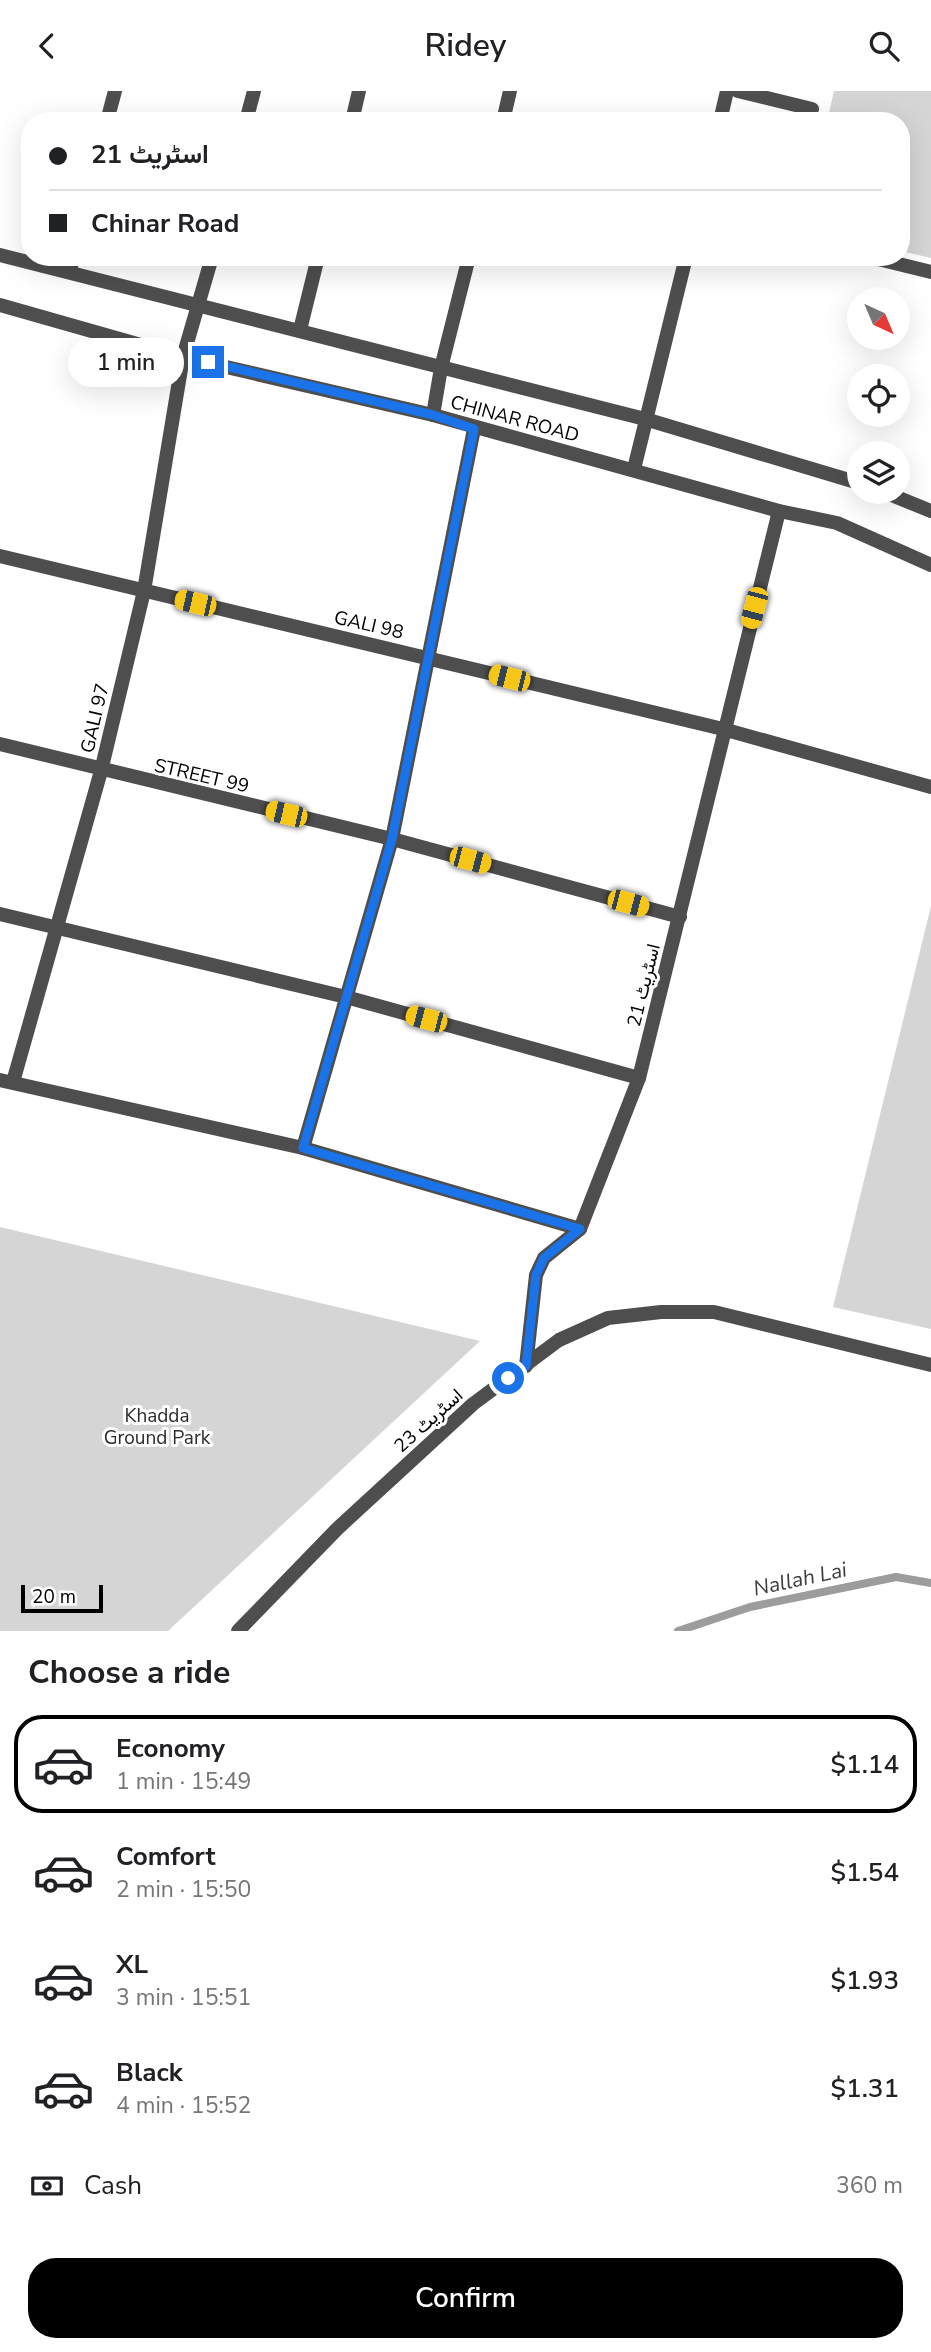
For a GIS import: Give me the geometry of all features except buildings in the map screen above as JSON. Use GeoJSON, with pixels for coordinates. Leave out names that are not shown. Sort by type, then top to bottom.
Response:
{"type":"FeatureCollection","features":[{"type":"Feature","properties":{"kind":"street"},"geometry":{"type":"LineString","coordinates":[[109,112],[115,91]]}},
{"type":"Feature","properties":{"kind":"street"},"geometry":{"type":"LineString","coordinates":[[248,112],[254,91]]}},
{"type":"Feature","properties":{"kind":"street"},"geometry":{"type":"LineString","coordinates":[[354,112],[359,91]]}},
{"type":"Feature","properties":{"kind":"street"},"geometry":{"type":"LineString","coordinates":[[505,112],[510,91]]}},
{"type":"Feature","properties":{"kind":"street"},"geometry":{"type":"LineString","coordinates":[[722,112],[727,91]]}},
{"type":"Feature","properties":{"kind":"street"},"geometry":{"type":"LineString","coordinates":[[738,91],[812,109]]}},
{"type":"Feature","properties":{"kind":"street","name":"CHINAR ROAD"},"geometry":{"type":"LineString","coordinates":[[0,255],[21,260]]}},
{"type":"Feature","properties":{"kind":"street","name":"CHINAR ROAD"},"geometry":{"type":"LineString","coordinates":[[45,266],[645,419],[847,479]]}},
{"type":"Feature","properties":{"kind":"street"},"geometry":{"type":"LineString","coordinates":[[70,272],[72,266]]}},
{"type":"Feature","properties":{"kind":"street","name":"GALI 97"},"geometry":{"type":"LineString","coordinates":[[6,1081],[101,771],[144,591],[183,356],[210,266]]}},
{"type":"Feature","properties":{"kind":"street"},"geometry":{"type":"LineString","coordinates":[[300,330],[316,266]]}},
{"type":"Feature","properties":{"kind":"street"},"geometry":{"type":"LineString","coordinates":[[433,415],[441,368],[467,266]]}},
{"type":"Feature","properties":{"kind":"street"},"geometry":{"type":"LineString","coordinates":[[634,469],[684,266]]}},
{"type":"Feature","properties":{"kind":"street"},"geometry":{"type":"LineString","coordinates":[[907,266],[931,272]]}},
{"type":"Feature","properties":{"kind":"street","name":"CHINAR ROAD"},"geometry":{"type":"LineString","coordinates":[[0,306],[183,356],[433,415],[474,429],[634,469],[779,511],[837,523],[931,565]]}},
{"type":"Feature","properties":{"kind":"street"},"geometry":{"type":"LineString","coordinates":[[303,1148],[392,839],[474,429]]}},
{"type":"Feature","properties":{"kind":"street"},"geometry":{"type":"LineString","coordinates":[[910,503],[931,511]]}},
{"type":"Feature","properties":{"kind":"street","name":"اسٹریٹ 21"},"geometry":{"type":"LineString","coordinates":[[526,1366],[536,1275],[544,1258],[580,1229],[639,1078],[680,917],[723,729],[779,511]]}},
{"type":"Feature","properties":{"kind":"street","name":"GALI 98"},"geometry":{"type":"LineString","coordinates":[[0,556],[723,729],[931,787]]}},
{"type":"Feature","properties":{"kind":"street","name":"STREET 99"},"geometry":{"type":"LineString","coordinates":[[0,744],[101,771],[392,839],[680,917]]}},
{"type":"Feature","properties":{"kind":"street"},"geometry":{"type":"LineString","coordinates":[[0,914],[346,997],[639,1078]]}},
{"type":"Feature","properties":{"kind":"street"},"geometry":{"type":"LineString","coordinates":[[6,1081],[303,1148],[580,1229]]}},
{"type":"Feature","properties":{"kind":"street","name":"اسٹریٹ 23"},"geometry":{"type":"LineString","coordinates":[[238,1631],[337,1529],[463,1413],[559,1340],[608,1318],[674,1312],[715,1312],[931,1365]]}},
{"type":"Feature","properties":{"kind":"green space"},"geometry":{"type":"Polygon","coordinates":[[[834,91],[931,91],[931,258],[910,253],[910,112],[829,112],[834,91]]]}},
{"type":"Feature","properties":{"kind":"green space"},"geometry":{"type":"Polygon","coordinates":[[[931,906],[931,1329],[833,1307],[931,906]]]}},
{"type":"Feature","properties":{"kind":"green space","name":"Khadda Ground Park"},"geometry":{"type":"Polygon","coordinates":[[[0,1227],[480,1341],[168,1631],[0,1631],[0,1227]]]}},
{"type":"Feature","properties":{"kind":"waterway","name":"Nallah Lai"},"geometry":{"type":"LineString","coordinates":[[678,1631],[750,1607],[896,1577],[931,1583]]}},
{"type":"Feature","properties":{"kind":"route"},"geometry":{"type":"LineString","coordinates":[[208,362],[433,415],[474,429],[392,839],[303,1148],[580,1229],[544,1258],[536,1275],[526,1366],[508,1378]]}}]}
